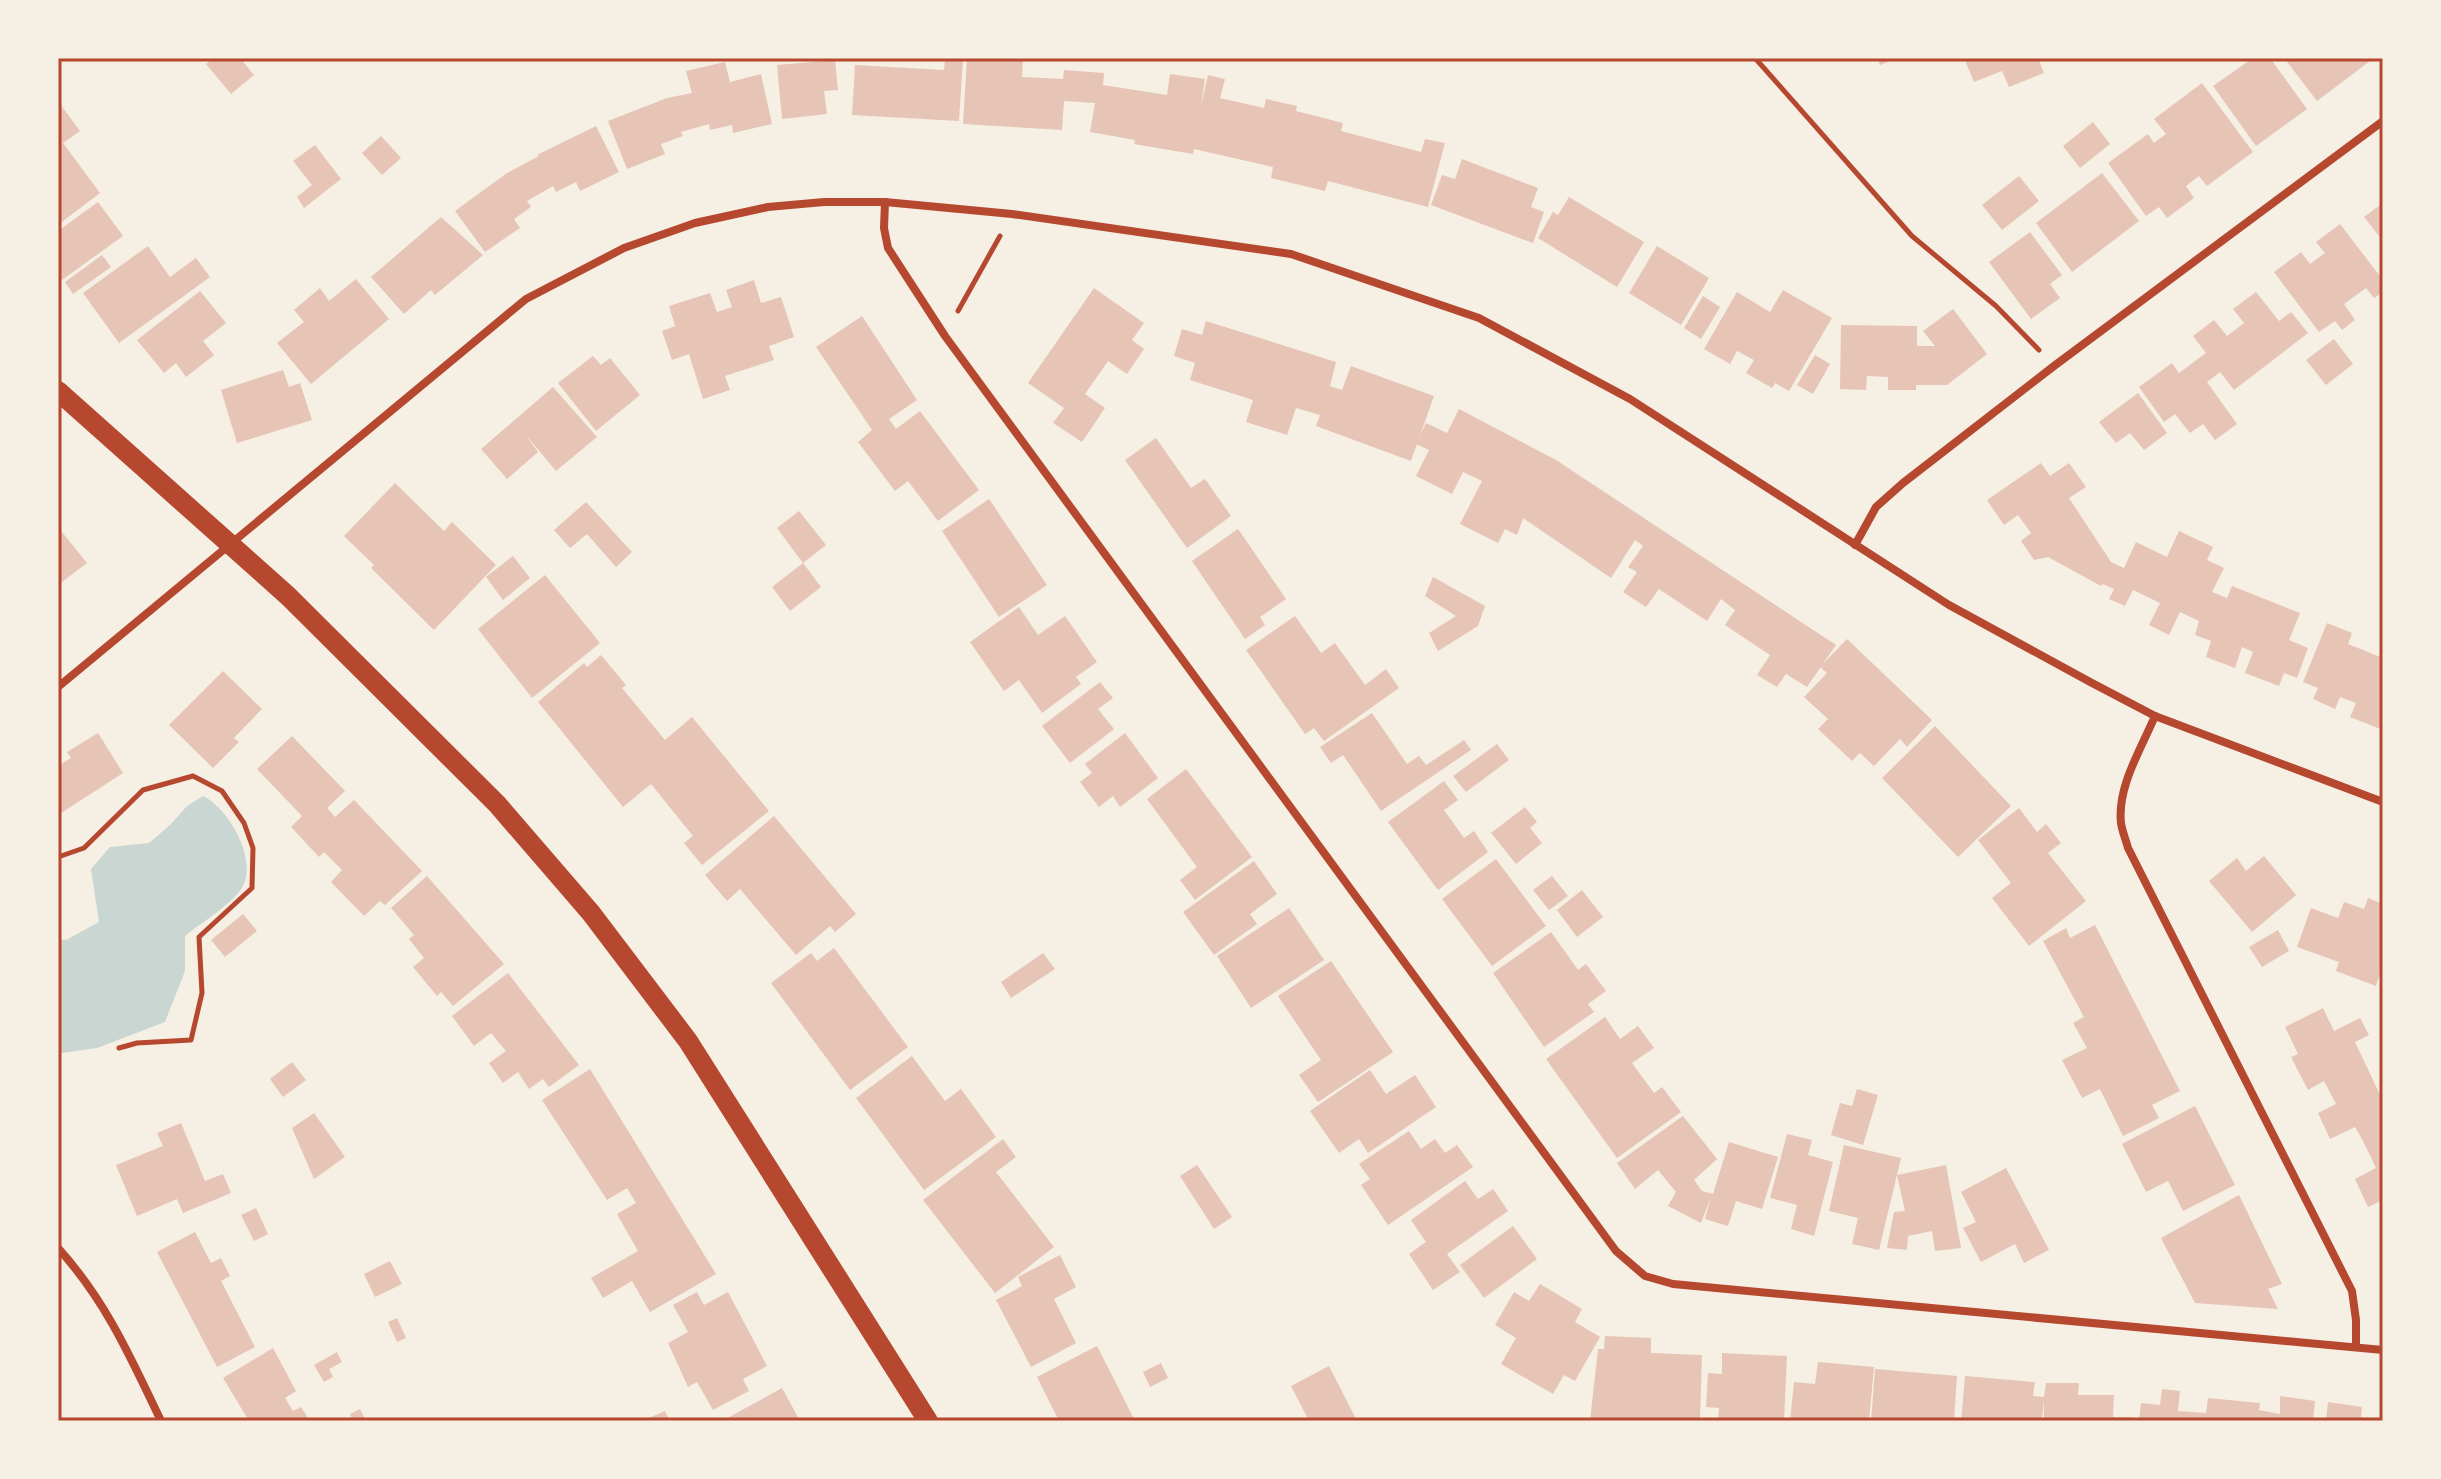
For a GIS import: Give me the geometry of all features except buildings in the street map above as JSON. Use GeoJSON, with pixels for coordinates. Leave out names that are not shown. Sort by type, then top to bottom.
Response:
{"type":"FeatureCollection","features":[{"type":"Feature","properties":{"kind":"main road"},"geometry":{"type":"LineString","coordinates":[[58,391],[288,596],[497,804],[591,913],[688,1041],[928,1421]]}},
{"type":"Feature","properties":{"kind":"street"},"geometry":{"type":"LineString","coordinates":[[1855,545],[1876,507],[1903,483],[2054,366],[2383,121]]}},
{"type":"Feature","properties":{"kind":"street"},"geometry":{"type":"LineString","coordinates":[[58,687],[526,299],[624,248],[695,223],[768,207],[824,202],[885,202],[1012,214],[1291,254],[1479,318],[1630,399],[1949,605],[2155,716],[2383,802]]}},
{"type":"Feature","properties":{"kind":"street"},"geometry":{"type":"LineString","coordinates":[[885,202],[884,228],[888,248],[945,336],[1616,1251],[1645,1276],[1673,1284],[2383,1350]]}},
{"type":"Feature","properties":{"kind":"street"},"geometry":{"type":"LineString","coordinates":[[2155,716],[2122,801],[2121,824],[2128,848],[2352,1291],[2356,1347]]}},
{"type":"Feature","properties":{"kind":"street"},"geometry":{"type":"LineString","coordinates":[[58,1248],[111,1318],[161,1421]]}},
{"type":"Feature","properties":{"kind":"path"},"geometry":{"type":"LineString","coordinates":[[1755,58],[1912,236],[1996,306],[2054,366]]}},
{"type":"Feature","properties":{"kind":"path"},"geometry":{"type":"LineString","coordinates":[[945,336],[1012,214]]}},
{"type":"Feature","properties":{"kind":"path"},"geometry":{"type":"LineString","coordinates":[[58,857],[84,848],[143,790],[193,776],[222,791],[244,823],[253,848],[252,888],[199,937],[202,993],[191,1040],[137,1043],[119,1048]]}},
{"type":"Feature","properties":{"kind":"shaded area"},"geometry":{"type":"Polygon","coordinates":[[[203,796],[223,812],[245,853],[245,881],[239,892],[185,936],[185,971],[165,1022],[97,1048],[62,1053],[58,1049],[58,939],[66,940],[99,922],[91,869],[110,847],[149,843],[187,806],[203,796]]]}}]}
